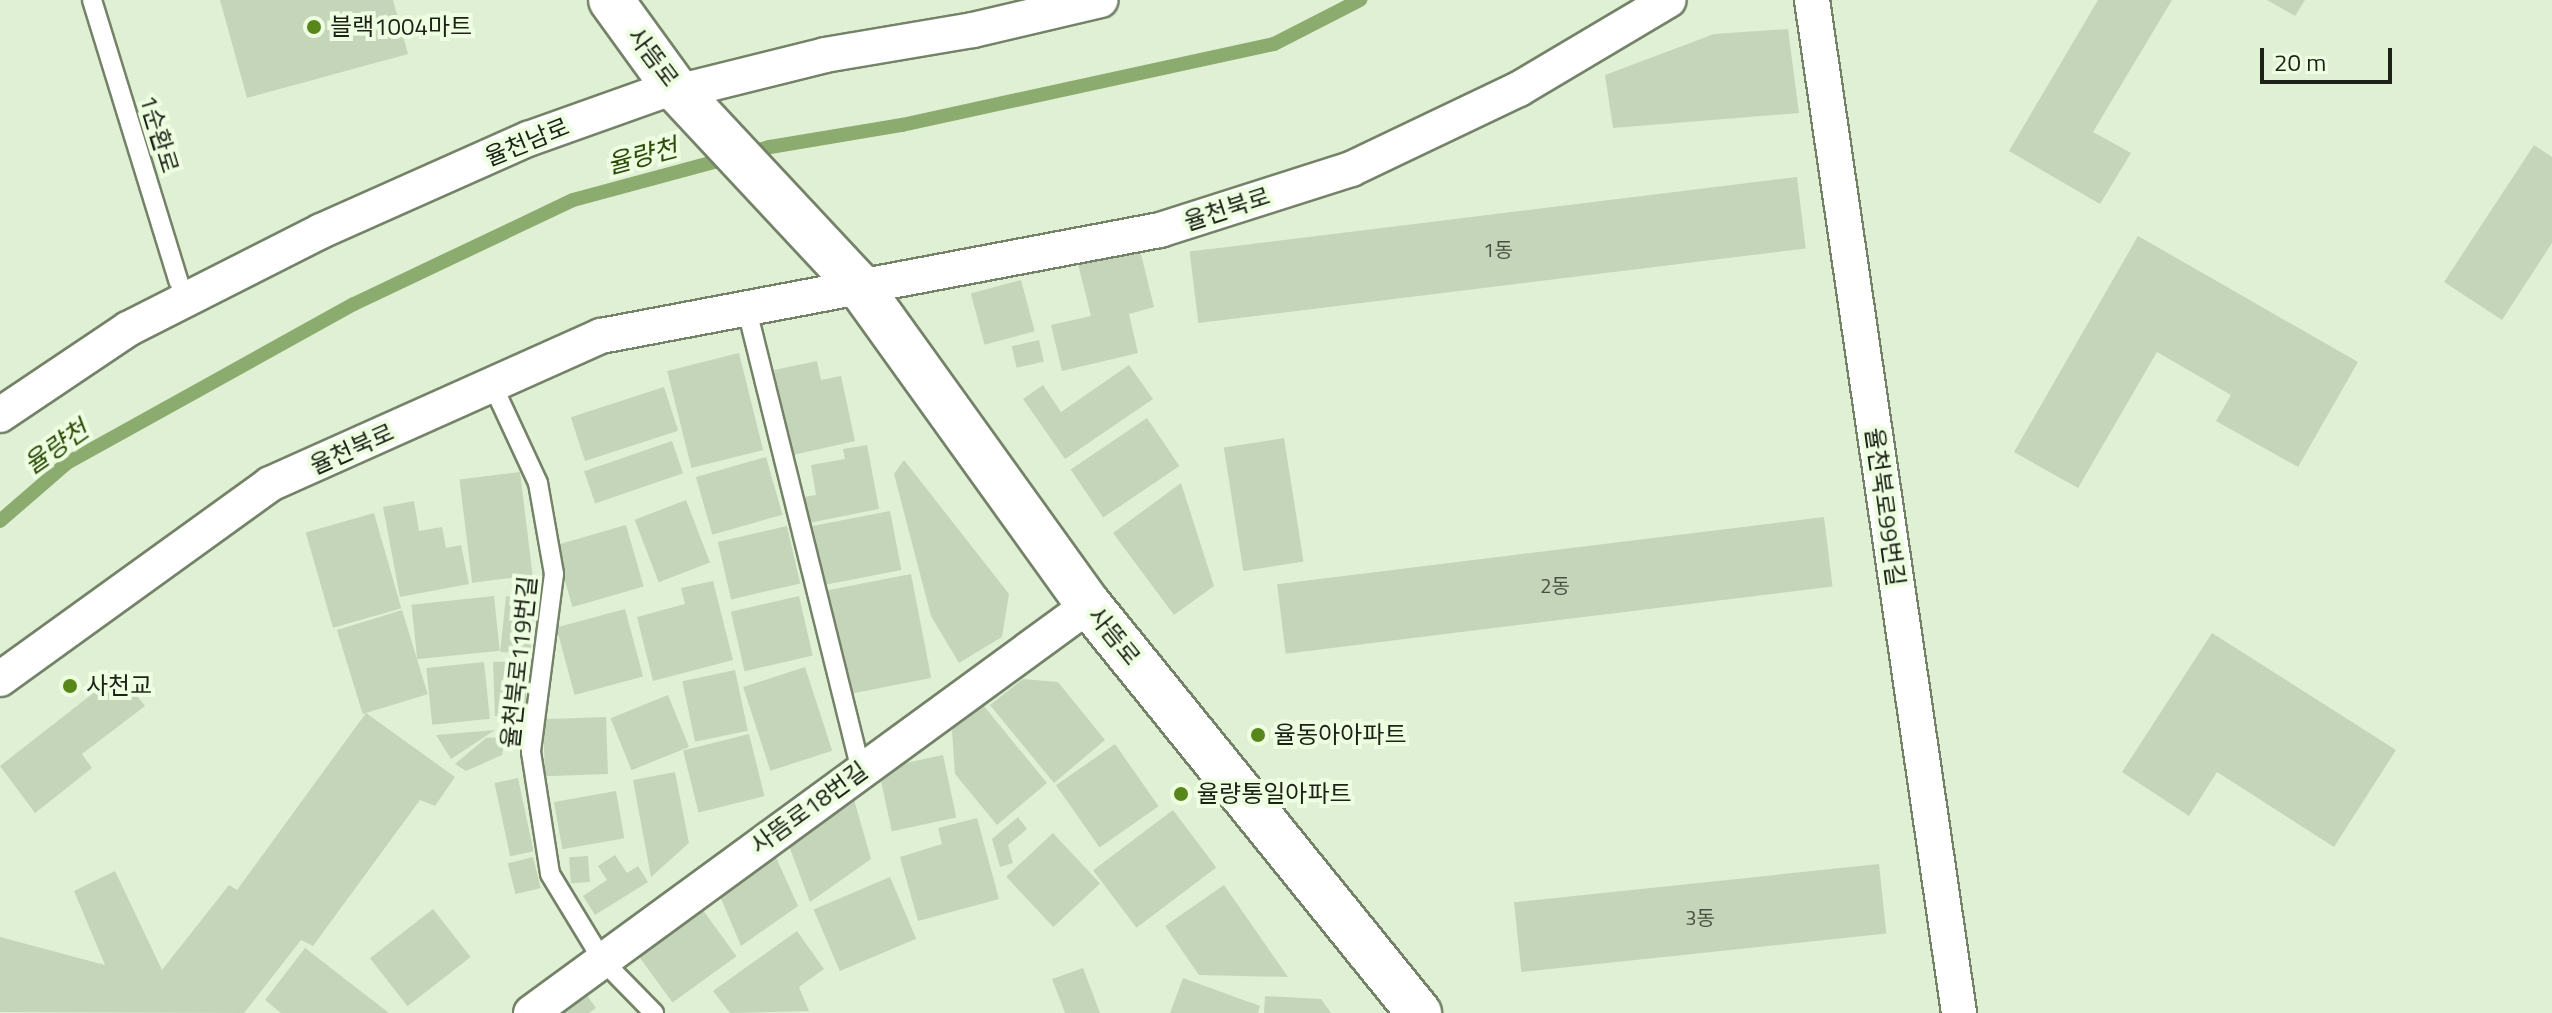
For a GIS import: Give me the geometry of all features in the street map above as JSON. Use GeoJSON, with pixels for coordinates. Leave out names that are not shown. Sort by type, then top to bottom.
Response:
{"type":"FeatureCollection","features":[{"type":"Feature","properties":{"kind":"street","name":"사뜸로"},"geometry":{"type":"LineString","coordinates":[[611,0],[687,98],[858,284],[1089,605],[1419,1013]]}},
{"type":"Feature","properties":{"kind":"street","name":"율천남로"},"geometry":{"type":"LineString","coordinates":[[0,415],[128,329],[321,231],[528,139],[687,98],[689,89],[825,55],[1046,7],[1101,0]]}},
{"type":"Feature","properties":{"kind":"street","name":"율천북로"},"geometry":{"type":"LineString","coordinates":[[0,679],[270,484],[601,336],[747,310],[858,284],[1160,230],[1351,169],[1519,89],[1669,0]]}},
{"type":"Feature","properties":{"kind":"street","name":"율천북로99번길"},"geometry":{"type":"LineString","coordinates":[[1812,0],[1959,1013]]}},
{"type":"Feature","properties":{"kind":"street","name":"사뜸로18번길"},"geometry":{"type":"LineString","coordinates":[[531,1013],[1089,605]]}},
{"type":"Feature","properties":{"kind":"lane","name":"1순환로"},"geometry":{"type":"LineString","coordinates":[[92,0],[179,282]]}},
{"type":"Feature","properties":{"kind":"lane"},"geometry":{"type":"LineString","coordinates":[[747,310],[861,769]]}},
{"type":"Feature","properties":{"kind":"lane","name":"율천북로119번길"},"geometry":{"type":"LineString","coordinates":[[493,386],[538,483],[554,574],[531,752],[550,874],[603,961],[654,1013]]}},
{"type":"Feature","properties":{"kind":"building","name":"블랙1004마트"},"geometry":{"type":"Polygon","coordinates":[[[220,0],[393,0],[408,54],[247,98],[220,0]]]}},
{"type":"Feature","properties":{"kind":"building"},"geometry":{"type":"Polygon","coordinates":[[[2098,0],[2172,0],[2093,132],[2131,153],[2100,204],[2009,151],[2098,0]]]}},
{"type":"Feature","properties":{"kind":"building"},"geometry":{"type":"Polygon","coordinates":[[[2267,0],[2305,0],[2295,16],[2267,0]]]}},
{"type":"Feature","properties":{"kind":"building"},"geometry":{"type":"Polygon","coordinates":[[[1788,29],[1799,113],[1613,128],[1605,75],[1714,34],[1788,29]]]}},
{"type":"Feature","properties":{"kind":"building"},"geometry":{"type":"Polygon","coordinates":[[[2534,145],[2552,157],[2552,243],[2502,320],[2444,282],[2534,145]]]}},
{"type":"Feature","properties":{"kind":"building"},"geometry":{"type":"Polygon","coordinates":[[[1797,177],[1806,248],[1198,323],[1190,252],[1797,177]]]}},
{"type":"Feature","properties":{"kind":"building"},"geometry":{"type":"Polygon","coordinates":[[[2138,236],[2358,362],[2298,467],[2216,421],[2231,395],[2157,352],[2078,488],[2014,452],[2138,236]]]}},
{"type":"Feature","properties":{"kind":"building"},"geometry":{"type":"Polygon","coordinates":[[[1140,250],[1154,307],[1129,314],[1138,353],[1062,371],[1051,325],[1091,316],[1078,264],[1140,250]]]}},
{"type":"Feature","properties":{"kind":"building"},"geometry":{"type":"Polygon","coordinates":[[[1021,280],[1035,331],[984,345],[971,293],[1021,280]]]}},
{"type":"Feature","properties":{"kind":"building"},"geometry":{"type":"Polygon","coordinates":[[[1039,340],[1044,361],[1017,368],[1012,346],[1039,340]]]}},
{"type":"Feature","properties":{"kind":"building"},"geometry":{"type":"Polygon","coordinates":[[[739,353],[763,450],[691,468],[667,371],[739,353]]]}},
{"type":"Feature","properties":{"kind":"building"},"geometry":{"type":"Polygon","coordinates":[[[817,361],[821,380],[841,376],[855,441],[793,455],[774,370],[817,361]]]}},
{"type":"Feature","properties":{"kind":"building"},"geometry":{"type":"Polygon","coordinates":[[[1129,365],[1153,399],[1065,459],[1023,399],[1043,385],[1061,412],[1129,365]]]}},
{"type":"Feature","properties":{"kind":"building"},"geometry":{"type":"Polygon","coordinates":[[[664,387],[678,431],[585,461],[571,417],[664,387]]]}},
{"type":"Feature","properties":{"kind":"building"},"geometry":{"type":"Polygon","coordinates":[[[1147,418],[1179,466],[1103,518],[1071,469],[1147,418]]]}},
{"type":"Feature","properties":{"kind":"building"},"geometry":{"type":"Polygon","coordinates":[[[1284,438],[1304,561],[1243,571],[1224,448],[1284,438]]]}},
{"type":"Feature","properties":{"kind":"building"},"geometry":{"type":"Polygon","coordinates":[[[672,441],[683,473],[595,503],[584,471],[672,441]]]}},
{"type":"Feature","properties":{"kind":"building"},"geometry":{"type":"Polygon","coordinates":[[[867,445],[879,509],[809,523],[804,497],[816,495],[811,465],[845,459],[843,449],[867,445]]]}},
{"type":"Feature","properties":{"kind":"building"},"geometry":{"type":"Polygon","coordinates":[[[766,457],[783,515],[712,535],[696,477],[766,457]]]}},
{"type":"Feature","properties":{"kind":"building"},"geometry":{"type":"Polygon","coordinates":[[[904,460],[1009,594],[1002,637],[959,663],[931,616],[894,474],[904,460]]]}},
{"type":"Feature","properties":{"kind":"building"},"geometry":{"type":"Polygon","coordinates":[[[520,472],[533,575],[472,583],[459,479],[520,472]]]}},
{"type":"Feature","properties":{"kind":"building"},"geometry":{"type":"Polygon","coordinates":[[[1181,483],[1214,586],[1174,615],[1113,533],[1181,483]]]}},
{"type":"Feature","properties":{"kind":"building"},"geometry":{"type":"Polygon","coordinates":[[[686,500],[710,563],[659,582],[635,520],[686,500]]]}},
{"type":"Feature","properties":{"kind":"building"},"geometry":{"type":"Polygon","coordinates":[[[414,501],[419,531],[442,527],[446,548],[461,545],[469,584],[400,597],[383,507],[414,501]]]}},
{"type":"Feature","properties":{"kind":"building"},"geometry":{"type":"Polygon","coordinates":[[[890,511],[901,570],[824,585],[812,526],[890,511]]]}},
{"type":"Feature","properties":{"kind":"building"},"geometry":{"type":"Polygon","coordinates":[[[374,513],[401,608],[333,628],[306,533],[374,513]]]}},
{"type":"Feature","properties":{"kind":"building"},"geometry":{"type":"Polygon","coordinates":[[[1824,517],[1833,586],[1286,654],[1277,584],[1824,517]]]}},
{"type":"Feature","properties":{"kind":"building"},"geometry":{"type":"Polygon","coordinates":[[[626,525],[644,587],[573,607],[555,545],[626,525]]]}},
{"type":"Feature","properties":{"kind":"building"},"geometry":{"type":"Polygon","coordinates":[[[787,526],[800,583],[731,599],[718,542],[787,526]]]}},
{"type":"Feature","properties":{"kind":"building"},"geometry":{"type":"Polygon","coordinates":[[[911,574],[931,678],[848,694],[828,590],[911,574]]]}},
{"type":"Feature","properties":{"kind":"building"},"geometry":{"type":"Polygon","coordinates":[[[713,581],[733,660],[653,681],[637,617],[685,604],[681,588],[713,581]]]}},
{"type":"Feature","properties":{"kind":"building"},"geometry":{"type":"Polygon","coordinates":[[[494,596],[500,651],[417,659],[411,605],[494,596]]]}},
{"type":"Feature","properties":{"kind":"building"},"geometry":{"type":"Polygon","coordinates":[[[506,596],[536,599],[530,655],[500,652],[506,596]]]}},
{"type":"Feature","properties":{"kind":"building"},"geometry":{"type":"Polygon","coordinates":[[[799,596],[813,655],[745,671],[731,612],[799,596]]]}},
{"type":"Feature","properties":{"kind":"building"},"geometry":{"type":"Polygon","coordinates":[[[625,609],[643,677],[575,695],[556,627],[625,609]]]}},
{"type":"Feature","properties":{"kind":"building"},"geometry":{"type":"Polygon","coordinates":[[[402,610],[428,694],[363,714],[337,630],[402,610]]]}},
{"type":"Feature","properties":{"kind":"building"},"geometry":{"type":"Polygon","coordinates":[[[2212,633],[2396,750],[2334,847],[2217,772],[2189,816],[2122,772],[2212,633]]]}},
{"type":"Feature","properties":{"kind":"building"},"geometry":{"type":"Polygon","coordinates":[[[525,661],[527,715],[495,716],[493,662],[525,661]]]}},
{"type":"Feature","properties":{"kind":"building"},"geometry":{"type":"Polygon","coordinates":[[[484,662],[490,719],[432,725],[426,668],[484,662]]]}},
{"type":"Feature","properties":{"kind":"building"},"geometry":{"type":"Polygon","coordinates":[[[805,667],[832,751],[770,771],[743,687],[805,667]]]}},
{"type":"Feature","properties":{"kind":"building"},"geometry":{"type":"Polygon","coordinates":[[[735,670],[748,731],[695,742],[682,681],[735,670]]]}},
{"type":"Feature","properties":{"kind":"building"},"geometry":{"type":"Polygon","coordinates":[[[119,673],[145,706],[82,754],[92,768],[35,813],[0,766],[119,673]]]}},
{"type":"Feature","properties":{"kind":"building"},"geometry":{"type":"Polygon","coordinates":[[[1023,679],[1058,682],[1105,740],[1054,783],[990,705],[1023,679]]]}},
{"type":"Feature","properties":{"kind":"building"},"geometry":{"type":"Polygon","coordinates":[[[668,695],[689,747],[631,770],[611,718],[668,695]]]}},
{"type":"Feature","properties":{"kind":"building"},"geometry":{"type":"Polygon","coordinates":[[[983,705],[1047,783],[997,825],[955,774],[952,730],[983,705]]]}},
{"type":"Feature","properties":{"kind":"building"},"geometry":{"type":"Polygon","coordinates":[[[366,713],[455,777],[435,806],[420,800],[313,946],[301,940],[244,1013],[0,1012],[0,937],[105,965],[74,891],[115,871],[162,970],[229,885],[237,890],[366,713]]]}},
{"type":"Feature","properties":{"kind":"building"},"geometry":{"type":"Polygon","coordinates":[[[606,717],[608,774],[545,776],[543,719],[606,717]]]}},
{"type":"Feature","properties":{"kind":"building"},"geometry":{"type":"Polygon","coordinates":[[[495,730],[451,759],[436,735],[495,730]]]}},
{"type":"Feature","properties":{"kind":"building"},"geometry":{"type":"Polygon","coordinates":[[[749,734],[764,796],[699,813],[683,750],[749,734]]]}},
{"type":"Feature","properties":{"kind":"building"},"geometry":{"type":"Polygon","coordinates":[[[506,737],[502,755],[466,771],[455,764],[486,738],[506,737]]]}},
{"type":"Feature","properties":{"kind":"building"},"geometry":{"type":"Polygon","coordinates":[[[1115,744],[1159,806],[1100,848],[1056,785],[1115,744]]]}},
{"type":"Feature","properties":{"kind":"building"},"geometry":{"type":"Polygon","coordinates":[[[943,755],[956,818],[892,831],[878,769],[943,755]]]}},
{"type":"Feature","properties":{"kind":"building"},"geometry":{"type":"Polygon","coordinates":[[[675,772],[689,843],[651,877],[633,780],[675,772]]]}},
{"type":"Feature","properties":{"kind":"building"},"geometry":{"type":"Polygon","coordinates":[[[518,778],[534,851],[510,856],[495,783],[518,778]]]}},
{"type":"Feature","properties":{"kind":"building"},"geometry":{"type":"Polygon","coordinates":[[[616,791],[624,838],[562,849],[554,802],[616,791]]]}},
{"type":"Feature","properties":{"kind":"building"},"geometry":{"type":"Polygon","coordinates":[[[853,796],[871,859],[810,902],[789,846],[853,796]]]}},
{"type":"Feature","properties":{"kind":"building"},"geometry":{"type":"Polygon","coordinates":[[[1173,810],[1216,868],[1136,928],[1093,870],[1173,810]]]}},
{"type":"Feature","properties":{"kind":"building"},"geometry":{"type":"Polygon","coordinates":[[[1018,817],[1027,829],[1008,845],[1013,863],[1000,867],[992,839],[1018,817]]]}},
{"type":"Feature","properties":{"kind":"building"},"geometry":{"type":"Polygon","coordinates":[[[977,818],[999,899],[918,921],[900,857],[942,844],[938,828],[977,818]]]}},
{"type":"Feature","properties":{"kind":"building"},"geometry":{"type":"Polygon","coordinates":[[[1053,833],[1100,883],[1053,927],[1006,877],[1053,833]]]}},
{"type":"Feature","properties":{"kind":"building"},"geometry":{"type":"Polygon","coordinates":[[[774,853],[798,906],[741,946],[719,894],[774,853]]]}},
{"type":"Feature","properties":{"kind":"building"},"geometry":{"type":"Polygon","coordinates":[[[615,855],[627,873],[638,866],[648,882],[595,915],[583,896],[607,880],[598,866],[615,855]]]}},
{"type":"Feature","properties":{"kind":"building"},"geometry":{"type":"Polygon","coordinates":[[[588,856],[590,882],[571,883],[569,857],[588,856]]]}},
{"type":"Feature","properties":{"kind":"building"},"geometry":{"type":"Polygon","coordinates":[[[533,857],[541,888],[516,894],[508,863],[533,857]]]}},
{"type":"Feature","properties":{"kind":"building"},"geometry":{"type":"Polygon","coordinates":[[[1879,864],[1886,934],[1521,972],[1514,902],[1879,864]]]}},
{"type":"Feature","properties":{"kind":"building"},"geometry":{"type":"Polygon","coordinates":[[[890,877],[916,939],[840,971],[814,909],[890,877]]]}},
{"type":"Feature","properties":{"kind":"building"},"geometry":{"type":"Polygon","coordinates":[[[1224,885],[1288,977],[1199,975],[1165,926],[1224,885]]]}},
{"type":"Feature","properties":{"kind":"building"},"geometry":{"type":"Polygon","coordinates":[[[700,906],[736,956],[673,1003],[636,952],[700,906]]]}},
{"type":"Feature","properties":{"kind":"building"},"geometry":{"type":"Polygon","coordinates":[[[433,909],[471,957],[408,1006],[370,958],[433,909]]]}},
{"type":"Feature","properties":{"kind":"building"},"geometry":{"type":"Polygon","coordinates":[[[797,931],[824,969],[799,987],[809,1011],[730,1013],[713,991],[797,931]]]}},
{"type":"Feature","properties":{"kind":"building"},"geometry":{"type":"Polygon","coordinates":[[[305,948],[389,1013],[281,1013],[265,1000],[305,948]]]}},
{"type":"Feature","properties":{"kind":"building"},"geometry":{"type":"Polygon","coordinates":[[[1083,968],[1100,1013],[1065,1013],[1052,979],[1083,968]]]}},
{"type":"Feature","properties":{"kind":"building"},"geometry":{"type":"Polygon","coordinates":[[[1183,978],[1260,1006],[1258,1013],[1170,1013],[1183,978]]]}},
{"type":"Feature","properties":{"kind":"building"},"geometry":{"type":"Polygon","coordinates":[[[581,987],[596,1008],[589,1013],[543,1013],[581,987]]]}},
{"type":"Feature","properties":{"kind":"building"},"geometry":{"type":"Polygon","coordinates":[[[1265,996],[1321,999],[1331,1013],[1264,1013],[1265,996]]]}},
{"type":"Feature","properties":{"kind":"waterway","name":"율량천"},"geometry":{"type":"LineString","coordinates":[[0,521],[67,463],[354,304],[573,200],[770,147],[902,125],[1274,44],[1360,0]]}},
{"type":"Feature","properties":{"kind":"place","name":"블랙1004마트"},"geometry":{"type":"Point","coordinates":[314,27]}},
{"type":"Feature","properties":{"kind":"place","name":"사천교"},"geometry":{"type":"Point","coordinates":[70,686]}},
{"type":"Feature","properties":{"kind":"place","name":"율동아아파트"},"geometry":{"type":"Point","coordinates":[1258,735]}},
{"type":"Feature","properties":{"kind":"place","name":"율량통일아파트"},"geometry":{"type":"Point","coordinates":[1181,794]}}]}
